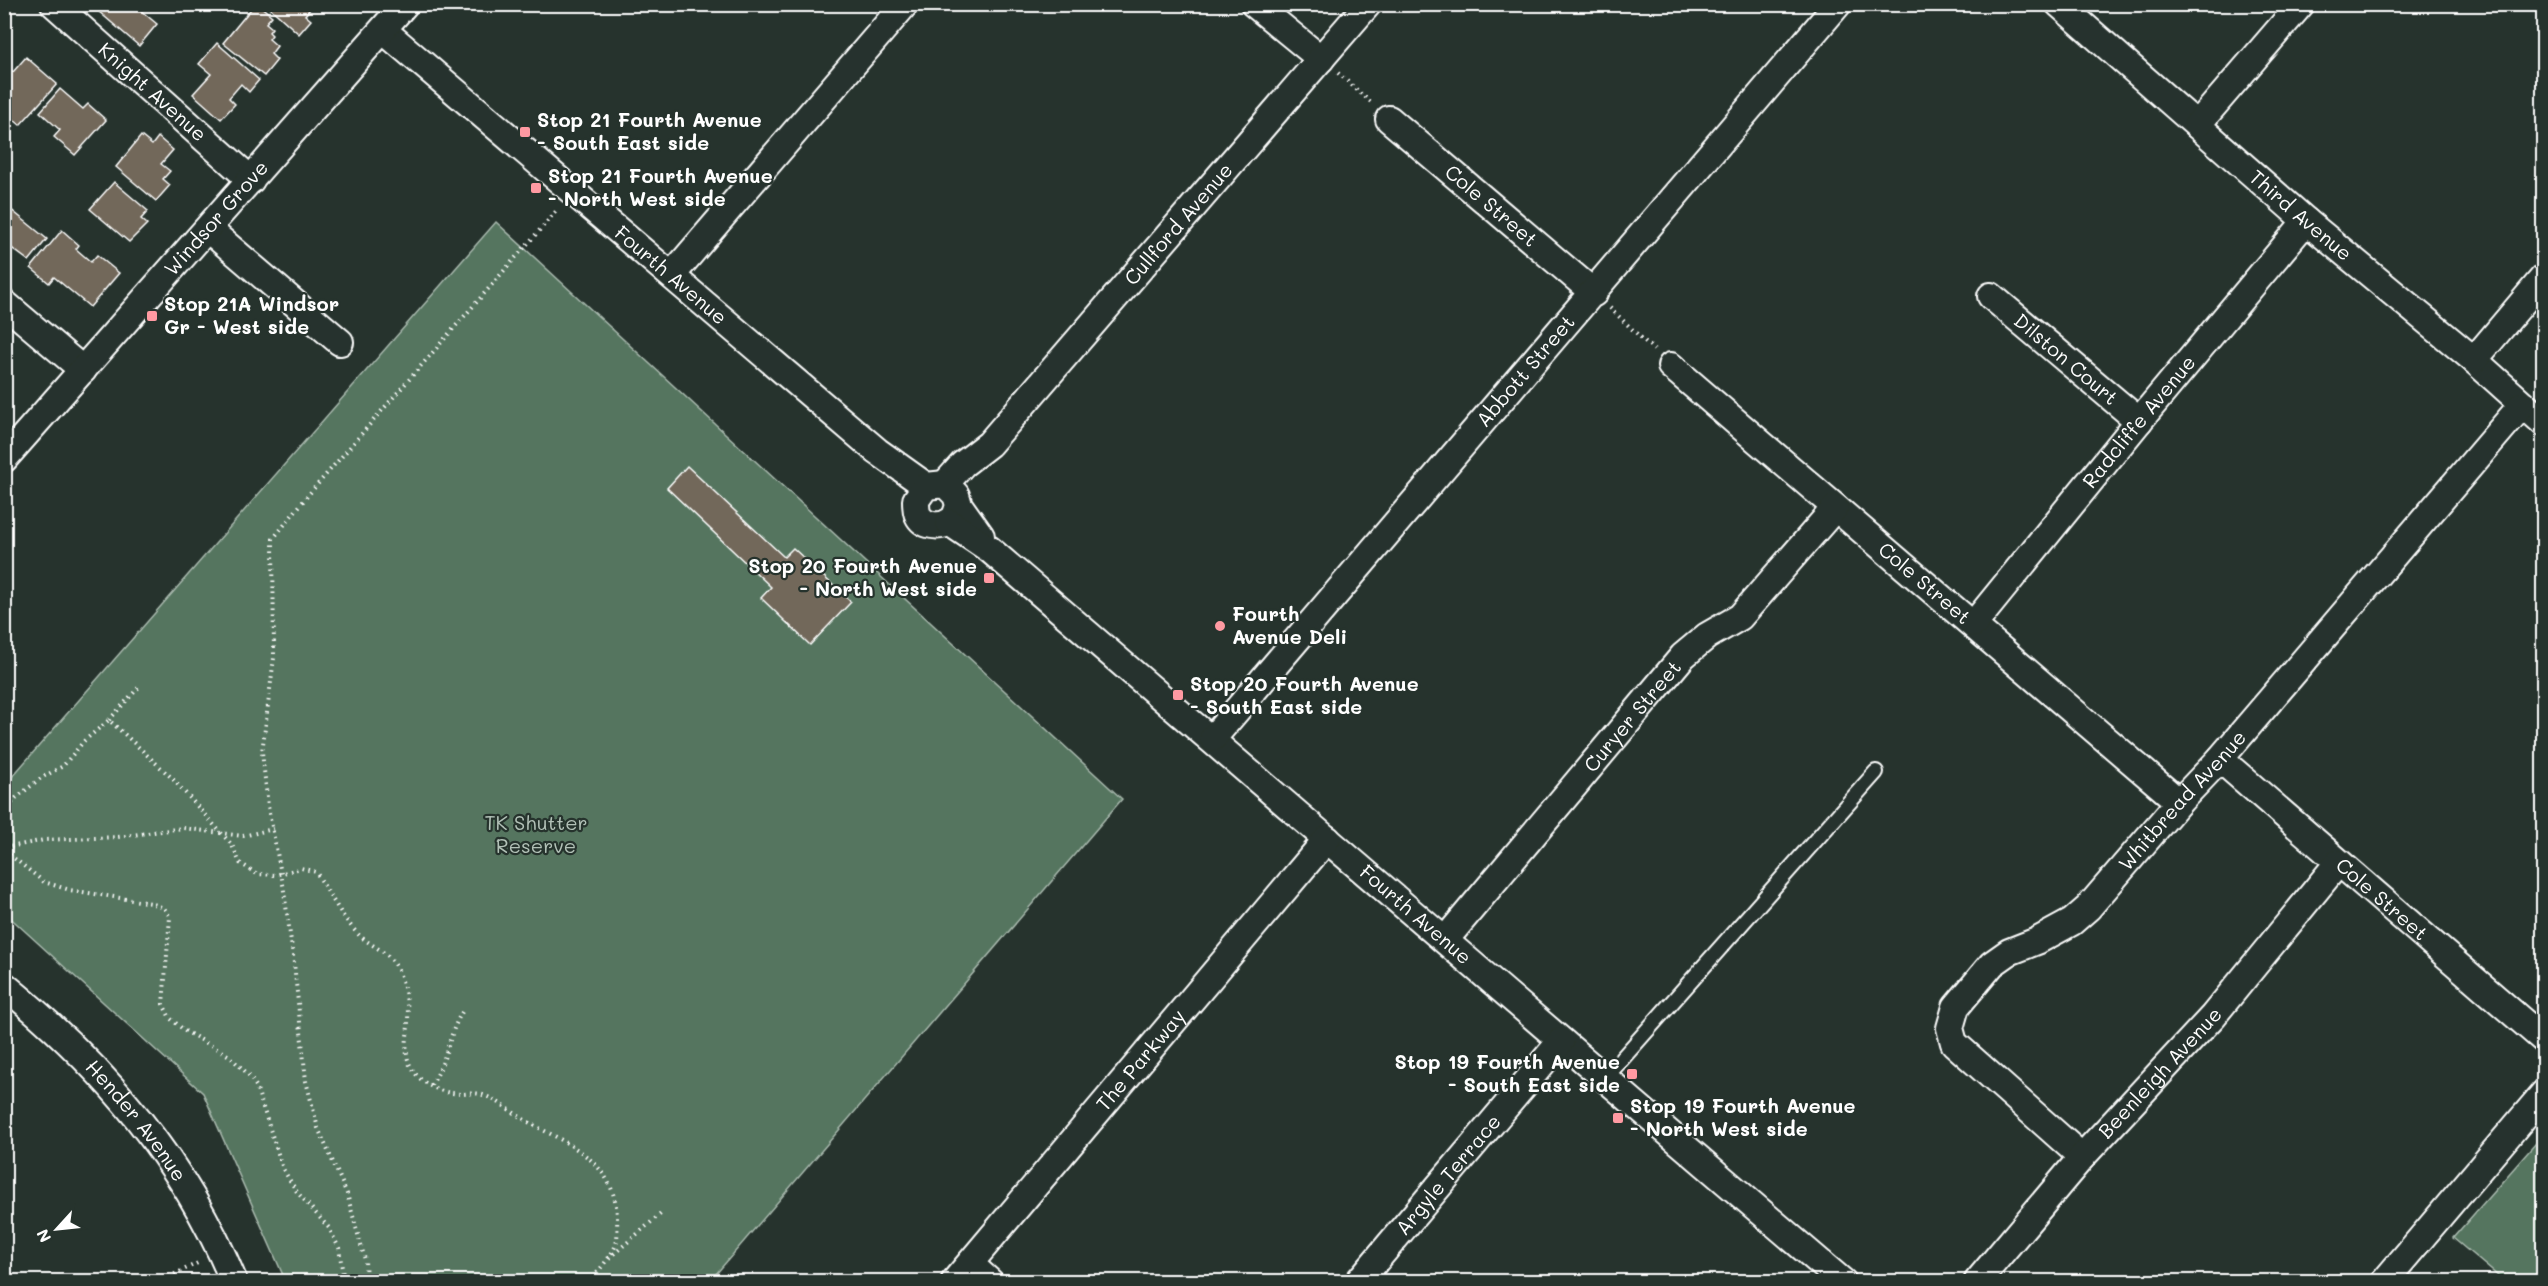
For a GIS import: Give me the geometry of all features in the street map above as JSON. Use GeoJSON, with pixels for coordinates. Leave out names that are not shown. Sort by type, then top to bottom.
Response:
{"type":"FeatureCollection","features":[{"type":"Feature","properties":{"kind":"street","name":"Knight Avenue"},"geometry":{"type":"LineString","coordinates":[[54,4],[251,180]]}},
{"type":"Feature","properties":{"kind":"street","name":"Windsor Grove"},"geometry":{"type":"LineString","coordinates":[[4,459],[405,4]]}},
{"type":"Feature","properties":{"kind":"street"},"geometry":{"type":"LineString","coordinates":[[672,275],[905,4]]}},
{"type":"Feature","properties":{"kind":"street"},"geometry":{"type":"LineString","coordinates":[[1254,4],[1321,59]]}},
{"type":"Feature","properties":{"kind":"street","name":"Cullford Avenue"},"geometry":{"type":"LineString","coordinates":[[942,499],[963,464],[989,444],[1368,4]]}},
{"type":"Feature","properties":{"kind":"street","name":"Abbott Street"},"geometry":{"type":"LineString","coordinates":[[1213,738],[1839,4]]}},
{"type":"Feature","properties":{"kind":"street","name":"Third Avenue"},"geometry":{"type":"LineString","coordinates":[[2059,4],[2306,221],[2474,360],[2544,423]]}},
{"type":"Feature","properties":{"kind":"street"},"geometry":{"type":"LineString","coordinates":[[2197,125],[2301,4]]}},
{"type":"Feature","properties":{"kind":"street","name":"Fourth Avenue"},"geometry":{"type":"LineString","coordinates":[[383,30],[877,451],[942,499],[989,549],[1213,738],[1561,1041],[1843,1281]]}},
{"type":"Feature","properties":{"kind":"street","name":"Cole Street"},"geometry":{"type":"LineString","coordinates":[[1389,119],[1594,293]]}},
{"type":"Feature","properties":{"kind":"street","name":"Radcliffe Avenue"},"geometry":{"type":"LineString","coordinates":[[1974,624],[2306,221]]}},
{"type":"Feature","properties":{"kind":"street"},"geometry":{"type":"LineString","coordinates":[[208,229],[340,342]]}},
{"type":"Feature","properties":{"kind":"street"},"geometry":{"type":"LineString","coordinates":[[2474,360],[2544,277]]}},
{"type":"Feature","properties":{"kind":"street","name":"Dilston Court"},"geometry":{"type":"LineString","coordinates":[[1991,296],[2139,421]]}},
{"type":"Feature","properties":{"kind":"street"},"geometry":{"type":"LineString","coordinates":[[4,303],[83,370]]}},
{"type":"Feature","properties":{"kind":"street","name":"Cole Street"},"geometry":{"type":"LineString","coordinates":[[1671,366],[2179,802]]}},
{"type":"Feature","properties":{"kind":"street","name":"Whitbread Avenue"},"geometry":{"type":"LineString","coordinates":[[2082,1157],[1954,1043],[1950,1028],[1956,1007],[1992,964],[2008,951],[2037,941],[2072,922],[2088,908],[2179,802],[2220,759],[2522,405]]}},
{"type":"Feature","properties":{"kind":"street","name":"Curyer Street"},"geometry":{"type":"LineString","coordinates":[[1445,940],[1683,656],[1707,636],[1740,617],[1835,508]]}},
{"type":"Feature","properties":{"kind":"street","name":"Cole Street"},"geometry":{"type":"LineString","coordinates":[[2220,759],[2544,1040]]}},
{"type":"Feature","properties":{"kind":"street","name":"The Parkway"},"geometry":{"type":"LineString","coordinates":[[962,1273],[1327,839]]}},
{"type":"Feature","properties":{"kind":"street","name":"Beenleigh Avenue"},"geometry":{"type":"LineString","coordinates":[[1977,1281],[2082,1157],[2214,1016],[2338,863]]}},
{"type":"Feature","properties":{"kind":"street","name":"Hender Avenue"},"geometry":{"type":"LineString","coordinates":[[4,985],[39,1013],[97,1068],[151,1134],[188,1189],[222,1251],[234,1281]]}},
{"type":"Feature","properties":{"kind":"street","name":"Argyle Terrace"},"geometry":{"type":"LineString","coordinates":[[1358,1281],[1561,1041]]}},
{"type":"Feature","properties":{"kind":"street"},"geometry":{"type":"LineString","coordinates":[[2384,1281],[2544,1093]]}},
{"type":"Feature","properties":{"kind":"street"},"geometry":{"type":"LineString","coordinates":[[962,1273],[990,1281]]}},
{"type":"Feature","properties":{"kind":"lane"},"geometry":{"type":"LineString","coordinates":[[1604,1078],[1876,772]]}},
{"type":"Feature","properties":{"kind":"path"},"geometry":{"type":"LineString","coordinates":[[1321,59],[1389,119]]}},
{"type":"Feature","properties":{"kind":"path"},"geometry":{"type":"LineString","coordinates":[[366,1281],[365,1260],[347,1194],[318,1128],[306,1081],[294,963],[262,752],[274,658],[273,539],[574,191]]}},
{"type":"Feature","properties":{"kind":"path"},"geometry":{"type":"LineString","coordinates":[[1594,293],[1671,366]]}},
{"type":"Feature","properties":{"kind":"path"},"geometry":{"type":"LineString","coordinates":[[4,812],[16,798],[41,778],[63,766],[84,741],[109,720],[139,687]]}},
{"type":"Feature","properties":{"kind":"path"},"geometry":{"type":"LineString","coordinates":[[109,720],[171,777],[232,845],[240,863],[257,874],[281,873],[301,868],[316,872],[343,916],[361,936],[381,949],[397,968],[407,1008],[406,1050],[411,1066],[431,1085],[442,1092],[480,1094],[495,1100],[506,1109],[580,1150],[598,1166],[610,1185],[617,1209],[618,1233],[615,1247],[590,1281]]}},
{"type":"Feature","properties":{"kind":"path"},"geometry":{"type":"LineString","coordinates":[[273,829],[243,836],[183,828],[118,837],[44,840],[5,847],[6,852],[45,882],[70,890],[151,903],[164,908],[170,917],[163,1004],[170,1018],[185,1031],[228,1055],[248,1074],[256,1086],[283,1169],[297,1192],[329,1228],[339,1248],[344,1281]]}},
{"type":"Feature","properties":{"kind":"path"},"geometry":{"type":"LineString","coordinates":[[431,1085],[441,1070],[454,1026],[462,1012]]}},
{"type":"Feature","properties":{"kind":"path"},"geometry":{"type":"LineString","coordinates":[[604,1263],[663,1212]]}},
{"type":"Feature","properties":{"kind":"path"},"geometry":{"type":"LineString","coordinates":[[158,1281],[222,1251]]}},
{"type":"Feature","properties":{"kind":"green space","name":"TK Shutter Reserve"},"geometry":{"type":"Polygon","coordinates":[[[496,222],[1122,799],[710,1281],[286,1282],[203,1093],[5,913],[4,786],[496,222]]]}},
{"type":"Feature","properties":{"kind":"green space"},"geometry":{"type":"Polygon","coordinates":[[[2543,1135],[2543,1281],[2504,1281],[2453,1238],[2543,1135]]]}},
{"type":"Feature","properties":{"kind":"building"},"geometry":{"type":"Polygon","coordinates":[[[133,4],[157,24],[139,46],[91,5],[133,4]]]}},
{"type":"Feature","properties":{"kind":"building"},"geometry":{"type":"Polygon","coordinates":[[[255,4],[272,16],[266,23],[272,28],[269,32],[272,35],[269,39],[277,46],[271,54],[277,60],[264,76],[223,43],[255,4]]]}},
{"type":"Feature","properties":{"kind":"building"},"geometry":{"type":"Polygon","coordinates":[[[269,4],[314,4],[305,15],[311,20],[299,34],[268,6],[269,4]]]}},
{"type":"Feature","properties":{"kind":"building"},"geometry":{"type":"Polygon","coordinates":[[[217,43],[259,80],[249,92],[241,84],[229,98],[235,104],[221,119],[193,94],[211,74],[199,64],[217,43]]]}},
{"type":"Feature","properties":{"kind":"building"},"geometry":{"type":"Polygon","coordinates":[[[26,57],[57,84],[20,125],[4,111],[4,65],[13,72],[26,57]]]}},
{"type":"Feature","properties":{"kind":"building"},"geometry":{"type":"Polygon","coordinates":[[[60,89],[83,109],[88,104],[106,120],[75,155],[54,137],[60,130],[40,112],[60,89]]]}},
{"type":"Feature","properties":{"kind":"building"},"geometry":{"type":"Polygon","coordinates":[[[141,136],[152,145],[158,137],[173,150],[161,164],[170,171],[163,179],[170,185],[156,201],[116,167],[141,136]]]}},
{"type":"Feature","properties":{"kind":"building"},"geometry":{"type":"Polygon","coordinates":[[[114,182],[148,211],[141,219],[147,224],[129,242],[90,209],[114,182]]]}},
{"type":"Feature","properties":{"kind":"building"},"geometry":{"type":"Polygon","coordinates":[[[4,204],[47,239],[29,261],[5,243],[4,204]]]}},
{"type":"Feature","properties":{"kind":"building"},"geometry":{"type":"Polygon","coordinates":[[[62,230],[79,245],[76,249],[91,262],[97,255],[119,273],[90,307],[54,277],[49,283],[31,268],[62,230]]]}},
{"type":"Feature","properties":{"kind":"building"},"geometry":{"type":"Polygon","coordinates":[[[687,466],[784,557],[793,548],[851,602],[810,645],[761,598],[771,587],[667,488],[687,466]]]}},
{"type":"Feature","properties":{"kind":"place","name":"Stop 21 Fourth Avenue - South East side"},"geometry":{"type":"Point","coordinates":[525,132]}},
{"type":"Feature","properties":{"kind":"place","name":"Stop 21 Fourth Avenue - North West side"},"geometry":{"type":"Point","coordinates":[536,188]}},
{"type":"Feature","properties":{"kind":"place","name":"Stop 21A Windsor Gr - West side"},"geometry":{"type":"Point","coordinates":[152,316]}},
{"type":"Feature","properties":{"kind":"place","name":"Stop 20 Fourth Avenue - North West side"},"geometry":{"type":"Point","coordinates":[989,578]}},
{"type":"Feature","properties":{"kind":"place","name":"Fourth Avenue Deli"},"geometry":{"type":"Point","coordinates":[1220,626]}},
{"type":"Feature","properties":{"kind":"place","name":"Stop 20 Fourth Avenue - South East side"},"geometry":{"type":"Point","coordinates":[1178,695]}},
{"type":"Feature","properties":{"kind":"place","name":"Stop 19 Fourth Avenue - South East side"},"geometry":{"type":"Point","coordinates":[1632,1074]}},
{"type":"Feature","properties":{"kind":"place","name":"Stop 19 Fourth Avenue - North West side"},"geometry":{"type":"Point","coordinates":[1618,1118]}}]}
